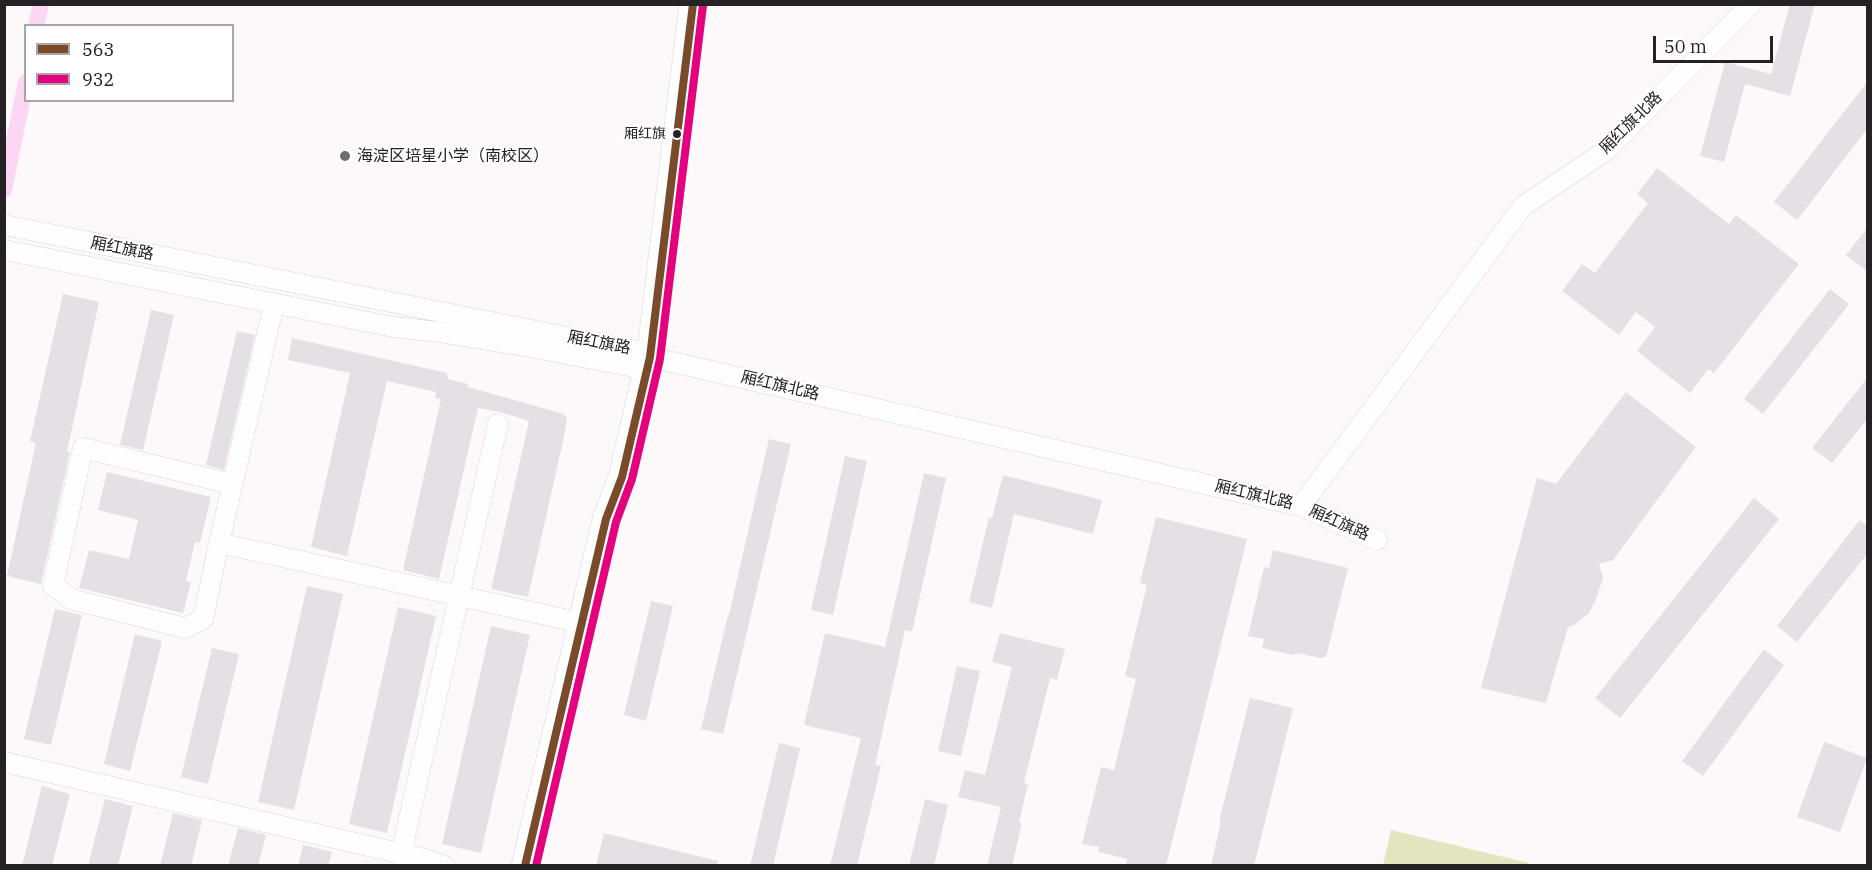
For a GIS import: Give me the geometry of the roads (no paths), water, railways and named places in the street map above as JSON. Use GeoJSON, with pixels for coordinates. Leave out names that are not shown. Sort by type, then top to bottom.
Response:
{"type":"FeatureCollection","features":[{"type":"Feature","properties":{"kind":"street"},"geometry":{"type":"LineString","coordinates":[[641,358],[678,4]]}},
{"type":"Feature","properties":{"kind":"street"},"geometry":{"type":"LineString","coordinates":[[525,866],[606,519],[609,475],[641,358],[693,4]]}},
{"type":"Feature","properties":{"kind":"street","name":"厢红旗北路"},"geometry":{"type":"LineString","coordinates":[[641,358],[1301,506],[1523,206],[1607,150],[1750,4]]}},
{"type":"Feature","properties":{"kind":"street","name":"厢红旗路"},"geometry":{"type":"LineString","coordinates":[[12,227],[641,358]]}},
{"type":"Feature","properties":{"kind":"street","name":"厢红旗路"},"geometry":{"type":"LineString","coordinates":[[11,251],[393,327],[530,347],[641,358]]}},
{"type":"Feature","properties":{"kind":"street"},"geometry":{"type":"LineString","coordinates":[[232,484],[83,448],[53,585],[71,599],[185,628],[203,619],[274,304]]}},
{"type":"Feature","properties":{"kind":"street"},"geometry":{"type":"LineString","coordinates":[[404,860],[498,424]]}},
{"type":"Feature","properties":{"kind":"street","name":"厢红旗路"},"geometry":{"type":"LineString","coordinates":[[1301,506],[1377,540]]}},
{"type":"Feature","properties":{"kind":"street"},"geometry":{"type":"LineString","coordinates":[[219,543],[582,623]]}},
{"type":"Feature","properties":{"kind":"street"},"geometry":{"type":"LineString","coordinates":[[4,762],[404,860],[444,866]]}},
{"type":"Feature","properties":{"kind":"waterway"},"geometry":{"type":"LineString","coordinates":[[36,24],[41,4]]}},
{"type":"Feature","properties":{"kind":"waterway"},"geometry":{"type":"LineString","coordinates":[[4,190],[24,92]]}},
{"type":"Feature","properties":{"kind":"place","name":"厢红旗"},"geometry":{"type":"Point","coordinates":[677,134]}},
{"type":"Feature","properties":{"kind":"place","name":"海淀区培星小学（南校区）"},"geometry":{"type":"Point","coordinates":[345,156]}}]}
